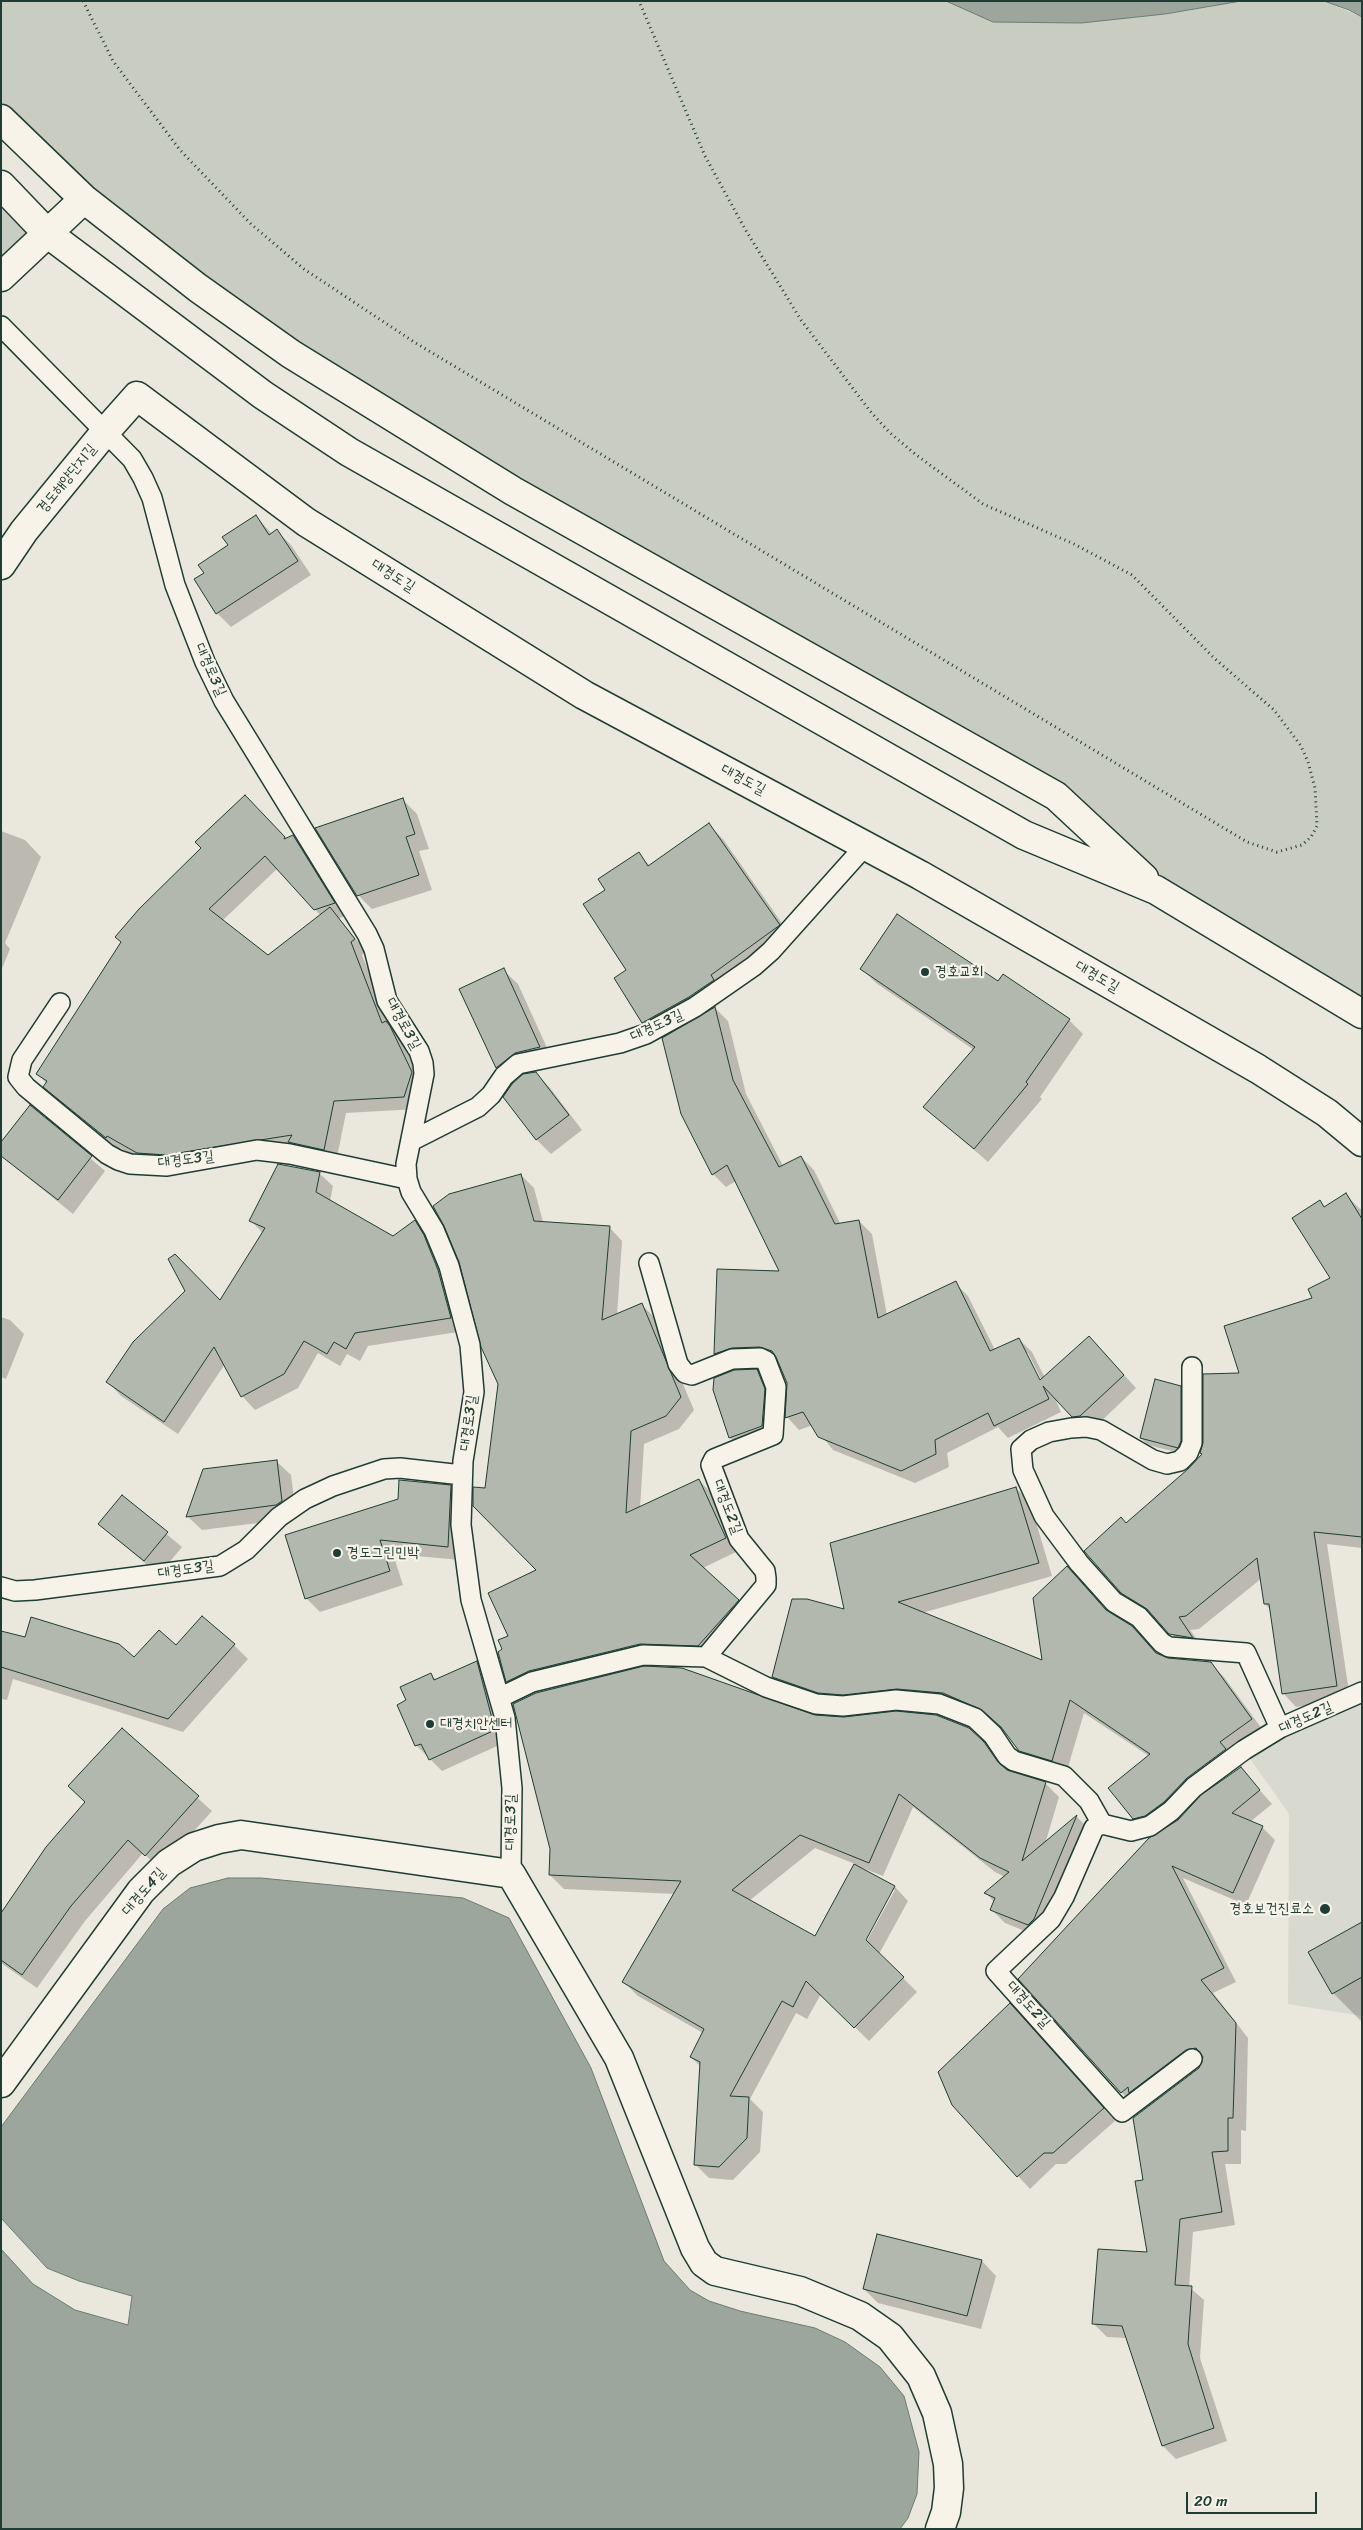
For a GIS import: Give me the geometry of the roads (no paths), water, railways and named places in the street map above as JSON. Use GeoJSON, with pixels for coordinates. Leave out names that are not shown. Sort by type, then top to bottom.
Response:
{"type":"FeatureCollection","features":[{"type":"Feature","properties":{"kind":"street"},"geometry":{"type":"LineString","coordinates":[[1,118],[84,199],[198,288],[291,354],[380,411],[513,491],[1056,796],[1156,890]]}},
{"type":"Feature","properties":{"kind":"street"},"geometry":{"type":"LineString","coordinates":[[1,185],[47,233],[264,395],[349,452],[1024,835],[1156,890],[1362,1014]]}},
{"type":"Feature","properties":{"kind":"street"},"geometry":{"type":"LineString","coordinates":[[1,277],[84,199]]}},
{"type":"Feature","properties":{"kind":"street","name":"경도해양단지길"},"geometry":{"type":"LineString","coordinates":[[1,565],[24,531],[104,432],[137,396]]}},
{"type":"Feature","properties":{"kind":"street","name":"대경도길"},"geometry":{"type":"LineString","coordinates":[[137,396],[306,522],[576,690],[920,875],[1258,1069],[1327,1113],[1362,1142]]}},
{"type":"Feature","properties":{"kind":"street","name":"대경도4길"},"geometry":{"type":"LineString","coordinates":[[1,2083],[141,1891],[169,1863],[194,1847],[219,1839],[241,1835],[510,1874]]}},
{"type":"Feature","properties":{"kind":"street"},"geometry":{"type":"LineString","coordinates":[[510,1874],[618,2058],[695,2248],[704,2263],[715,2271],[800,2291],[860,2316],[890,2337],[921,2376],[937,2413],[948,2464],[949,2488],[946,2512],[940,2529]]}},
{"type":"Feature","properties":{"kind":"lane","name":"대경로3길"},"geometry":{"type":"LineString","coordinates":[[1,326],[132,459],[143,478],[152,498],[176,585],[205,662],[224,701],[367,934],[374,949],[388,1000],[419,1051],[424,1074],[406,1164],[407,1179],[411,1192],[434,1230],[449,1266],[470,1345],[474,1392],[462,1475],[461,1525],[470,1591],[501,1697],[505,1718],[512,1788],[510,1874]]}},
{"type":"Feature","properties":{"kind":"lane","name":"대경도3길"},"geometry":{"type":"LineString","coordinates":[[411,1140],[478,1107],[491,1095],[504,1076],[518,1064],[620,1043],[646,1034],[695,1007],[754,966],[771,951],[865,846]]}},
{"type":"Feature","properties":{"kind":"lane","name":"대경도3길"},"geometry":{"type":"LineString","coordinates":[[60,1003],[22,1060],[18,1077],[34,1094],[107,1154],[118,1160],[130,1164],[167,1166],[257,1150],[290,1154],[407,1179]]}},
{"type":"Feature","properties":{"kind":"lane","name":"대경도2길"},"geometry":{"type":"LineString","coordinates":[[649,1263],[678,1364],[685,1373],[692,1375],[732,1359],[760,1358],[766,1361],[776,1387],[773,1435],[714,1459],[711,1465],[739,1539],[765,1571],[766,1585],[706,1657]]}},
{"type":"Feature","properties":{"kind":"lane"},"geometry":{"type":"LineString","coordinates":[[1192,1367],[1192,1443],[1188,1453],[1180,1461],[1167,1464],[1153,1460],[1101,1430],[1086,1427],[1049,1432],[1031,1440],[1021,1448],[1020,1458],[1044,1516],[1079,1564],[1114,1602],[1139,1617],[1162,1643],[1169,1647],[1236,1650],[1246,1653],[1280,1728]]}},
{"type":"Feature","properties":{"kind":"lane","name":"대경도3길"},"geometry":{"type":"LineString","coordinates":[[1,1587],[15,1591],[35,1590],[220,1566],[246,1550],[260,1534],[299,1503],[333,1486],[384,1469],[400,1468],[462,1475]]}},
{"type":"Feature","properties":{"kind":"lane"},"geometry":{"type":"LineString","coordinates":[[501,1697],[532,1682],[643,1655],[706,1657],[766,1687],[830,1707],[881,1700],[923,1701],[966,1713],[984,1726],[1007,1756],[1014,1761],[1064,1776],[1089,1801],[1102,1824]]}},
{"type":"Feature","properties":{"kind":"lane","name":"대경도2길"},"geometry":{"type":"LineString","coordinates":[[1192,2059],[1122,2112],[996,1971],[1051,1919],[1064,1897],[1094,1828],[1102,1824],[1131,1831],[1150,1826],[1221,1766],[1280,1728],[1362,1692]]}},
{"type":"Feature","properties":{"kind":"place","name":"경호교회"},"geometry":{"type":"Point","coordinates":[925,972]}},
{"type":"Feature","properties":{"kind":"place","name":"경도그린민박"},"geometry":{"type":"Point","coordinates":[337,1553]}},
{"type":"Feature","properties":{"kind":"place","name":"대경치안센터"},"geometry":{"type":"Point","coordinates":[430,1724]}},
{"type":"Feature","properties":{"kind":"place","name":"경호보건진료소"},"geometry":{"type":"Point","coordinates":[1325,1909]}}]}
